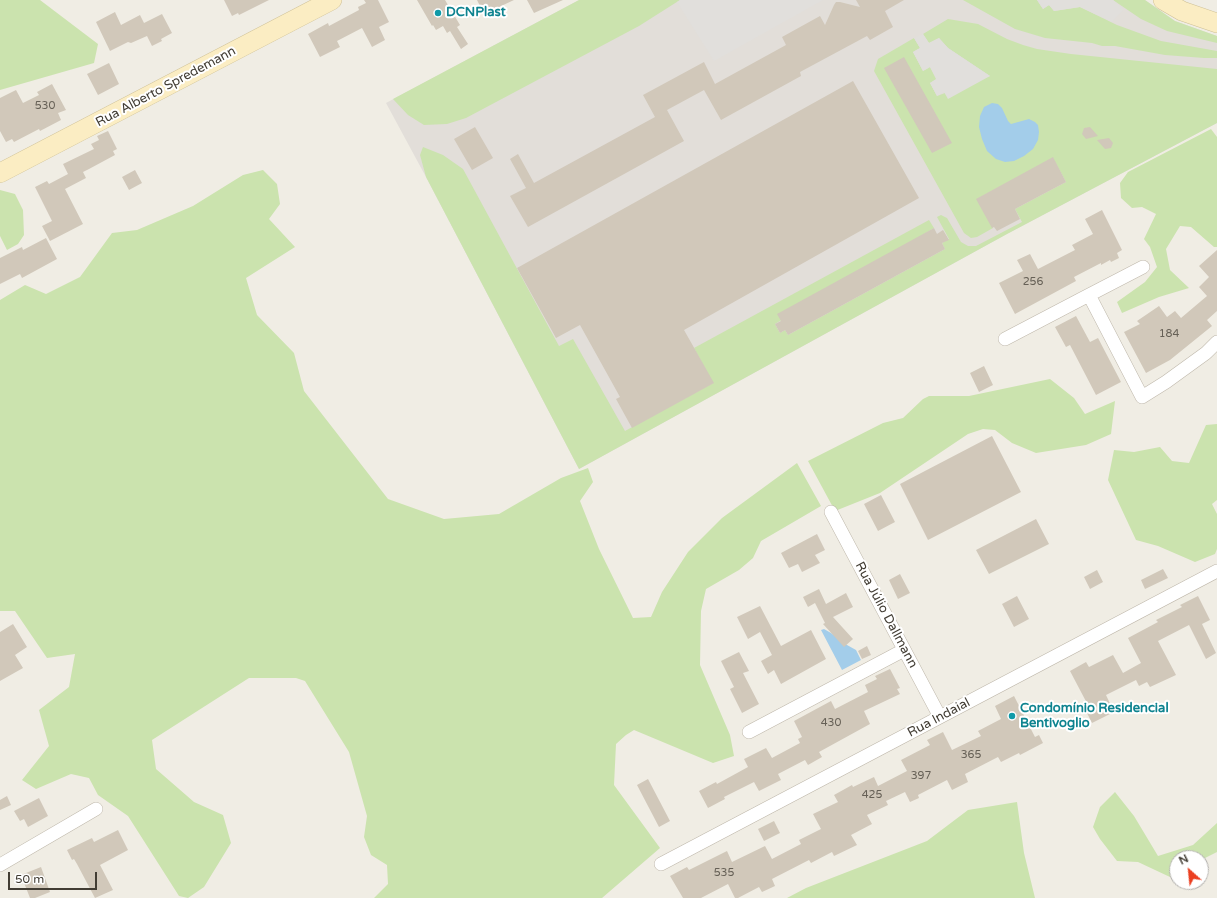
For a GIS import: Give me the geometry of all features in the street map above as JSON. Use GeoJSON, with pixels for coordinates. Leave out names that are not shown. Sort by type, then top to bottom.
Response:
{"type":"FeatureCollection","features":[{"type":"Feature","properties":{"kind":"street","name":"Rua Alberto Spredemann"},"geometry":{"type":"LineString","coordinates":[[0,173],[332,0]]}},
{"type":"Feature","properties":{"kind":"street"},"geometry":{"type":"LineString","coordinates":[[1164,0],[1182,11],[1217,23]]}},
{"type":"Feature","properties":{"kind":"street"},"geometry":{"type":"LineString","coordinates":[[1005,339],[1143,268]]}},
{"type":"Feature","properties":{"kind":"street"},"geometry":{"type":"LineString","coordinates":[[1089,295],[1142,397],[1166,382],[1206,353],[1217,342]]}},
{"type":"Feature","properties":{"kind":"street","name":"Rua Júlio Dallmann"},"geometry":{"type":"LineString","coordinates":[[831,512],[940,717]]}},
{"type":"Feature","properties":{"kind":"street","name":"Rua Indaial"},"geometry":{"type":"LineString","coordinates":[[661,864],[1217,571]]}},
{"type":"Feature","properties":{"kind":"street"},"geometry":{"type":"LineString","coordinates":[[749,732],[904,650]]}},
{"type":"Feature","properties":{"kind":"street"},"geometry":{"type":"LineString","coordinates":[[0,865],[96,809]]}},
{"type":"Feature","properties":{"kind":"shaded area"},"geometry":{"type":"Polygon","coordinates":[[[579,0],[1145,0],[1175,21],[1217,36],[1217,123],[1007,234],[579,469],[386,103],[579,0]]]}},
{"type":"Feature","properties":{"kind":"shaded area"},"geometry":{"type":"Polygon","coordinates":[[[680,0],[823,0],[714,61],[677,2],[680,0]]]}},
{"type":"Feature","properties":{"kind":"shaded area"},"geometry":{"type":"Polygon","coordinates":[[[1037,0],[1113,0],[1124,9],[1112,22],[1080,7],[1054,11],[1049,5],[1043,9],[1037,0]]]}},
{"type":"Feature","properties":{"kind":"shaded area"},"geometry":{"type":"Polygon","coordinates":[[[923,34],[929,43],[939,38],[948,48],[990,76],[948,99],[944,92],[937,96],[930,83],[936,79],[930,67],[923,71],[913,52],[920,48],[914,38],[923,34]]]}},
{"type":"Feature","properties":{"kind":"green space"},"geometry":{"type":"Polygon","coordinates":[[[0,0],[40,0],[98,44],[94,63],[0,90],[0,0]]]}},
{"type":"Feature","properties":{"kind":"green space"},"geometry":{"type":"Polygon","coordinates":[[[579,0],[680,0],[639,26],[466,118],[447,124],[424,125],[408,115],[393,99],[579,0]]]}},
{"type":"Feature","properties":{"kind":"green space"},"geometry":{"type":"Polygon","coordinates":[[[963,0],[1037,0],[1043,9],[1049,5],[1054,11],[1080,7],[1117,25],[1161,41],[1217,51],[1217,58],[1165,55],[1115,46],[1102,46],[1092,43],[1045,38],[1015,29],[963,0]]]}},
{"type":"Feature","properties":{"kind":"green space"},"geometry":{"type":"Polygon","coordinates":[[[1113,0],[1145,0],[1175,21],[1217,36],[1217,43],[1167,31],[1141,19],[1113,0]]]}},
{"type":"Feature","properties":{"kind":"green space"},"geometry":{"type":"Polygon","coordinates":[[[948,19],[978,24],[1007,39],[1037,49],[1071,54],[1217,69],[1217,123],[1007,234],[579,469],[426,177],[420,155],[423,147],[443,155],[463,169],[559,346],[573,339],[625,431],[713,383],[694,348],[929,220],[934,228],[775,324],[780,333],[785,330],[788,335],[945,249],[942,243],[949,239],[937,217],[941,215],[947,218],[961,242],[968,246],[976,246],[1022,222],[1015,209],[1066,182],[1053,158],[977,199],[993,228],[977,237],[971,238],[964,233],[874,71],[878,59],[914,38],[920,48],[913,52],[923,71],[930,67],[937,79],[930,83],[937,96],[990,76],[948,48],[939,38],[929,43],[923,34],[948,19]]]}},
{"type":"Feature","properties":{"kind":"green space"},"geometry":{"type":"Polygon","coordinates":[[[1211,129],[1217,137],[1217,247],[1214,247],[1191,227],[1180,226],[1166,249],[1170,270],[1189,288],[1159,297],[1122,313],[1117,302],[1145,282],[1157,267],[1150,247],[1144,239],[1156,214],[1142,207],[1132,208],[1121,198],[1120,183],[1128,172],[1211,129]]]}},
{"type":"Feature","properties":{"kind":"green space"},"geometry":{"type":"Polygon","coordinates":[[[263,170],[277,184],[280,204],[269,219],[295,247],[246,278],[257,315],[294,353],[304,391],[388,499],[444,519],[499,514],[561,478],[588,468],[593,482],[580,501],[599,549],[633,618],[651,617],[662,592],[688,552],[722,518],[797,463],[821,506],[761,541],[753,558],[739,570],[706,589],[701,611],[700,665],[730,735],[734,756],[713,763],[634,730],[616,744],[614,785],[660,848],[602,898],[374,898],[388,884],[387,865],[371,855],[364,837],[367,816],[349,752],[305,681],[296,678],[249,678],[152,740],[156,769],[194,802],[223,815],[231,843],[204,887],[188,898],[179,896],[128,816],[98,795],[89,778],[71,774],[36,789],[22,780],[49,746],[39,710],[69,687],[75,654],[47,658],[15,611],[0,611],[0,300],[25,285],[46,294],[80,277],[112,233],[137,230],[193,206],[243,175],[263,170]]]}},
{"type":"Feature","properties":{"kind":"green space"},"geometry":{"type":"Polygon","coordinates":[[[0,190],[15,194],[23,210],[24,235],[18,244],[7,250],[0,236],[0,190]]]}},
{"type":"Feature","properties":{"kind":"green space"},"geometry":{"type":"Polygon","coordinates":[[[1050,379],[1074,398],[1085,414],[1115,401],[1111,434],[1086,445],[1036,453],[1012,443],[995,430],[983,429],[968,434],[880,493],[835,511],[808,461],[883,423],[903,418],[923,399],[929,396],[969,396],[1050,379]]]}},
{"type":"Feature","properties":{"kind":"green space"},"geometry":{"type":"Polygon","coordinates":[[[1217,424],[1217,500],[1212,504],[1217,514],[1217,549],[1215,554],[1195,562],[1158,546],[1136,540],[1108,480],[1114,450],[1134,452],[1160,447],[1172,461],[1189,463],[1206,425],[1217,424]]]}},
{"type":"Feature","properties":{"kind":"green space"},"geometry":{"type":"Polygon","coordinates":[[[1115,792],[1134,816],[1158,856],[1169,853],[1169,877],[1138,862],[1117,861],[1100,839],[1093,827],[1100,807],[1115,792]]]}},
{"type":"Feature","properties":{"kind":"green space"},"geometry":{"type":"Polygon","coordinates":[[[1017,802],[1024,853],[1035,898],[787,898],[806,888],[927,841],[968,810],[1017,802]]]}},
{"type":"Feature","properties":{"kind":"green space"},"geometry":{"type":"Polygon","coordinates":[[[1217,823],[1217,852],[1209,856],[1209,850],[1177,850],[1193,845],[1217,823]]]}},
{"type":"Feature","properties":{"kind":"water"},"geometry":{"type":"Polygon","coordinates":[[[992,103],[998,104],[1002,108],[1011,124],[1029,119],[1038,125],[1038,140],[1033,149],[1014,161],[1005,162],[996,159],[987,151],[982,139],[979,127],[980,116],[984,107],[992,103]]]}},
{"type":"Feature","properties":{"kind":"water"},"geometry":{"type":"Polygon","coordinates":[[[824,629],[856,650],[861,660],[842,670],[821,630],[824,629]]]}},
{"type":"Feature","properties":{"kind":"building"},"geometry":{"type":"Polygon","coordinates":[[[224,0],[269,0],[239,15],[238,13],[232,16],[224,0]]]}},
{"type":"Feature","properties":{"kind":"building"},"geometry":{"type":"Polygon","coordinates":[[[364,0],[378,0],[389,22],[379,27],[385,40],[372,47],[362,28],[337,41],[340,47],[320,57],[308,34],[328,23],[329,26],[359,10],[358,7],[366,3],[364,0]]]}},
{"type":"Feature","properties":{"kind":"building","name":"DCNPlast"},"geometry":{"type":"Polygon","coordinates":[[[417,0],[445,0],[460,25],[457,27],[468,44],[461,49],[450,31],[447,33],[443,26],[436,30],[433,25],[432,26],[417,0]]]}},
{"type":"Feature","properties":{"kind":"building"},"geometry":{"type":"Polygon","coordinates":[[[477,0],[514,0],[484,14],[477,0]]]}},
{"type":"Feature","properties":{"kind":"building"},"geometry":{"type":"Polygon","coordinates":[[[527,0],[563,0],[534,13],[527,0]]]}},
{"type":"Feature","properties":{"kind":"building"},"geometry":{"type":"Polygon","coordinates":[[[856,0],[904,0],[885,11],[893,27],[870,40],[867,36],[800,72],[801,76],[721,120],[704,90],[667,110],[684,141],[528,227],[510,196],[526,188],[510,159],[518,154],[534,183],[655,117],[643,95],[704,62],[715,84],[786,45],[782,37],[820,16],[825,25],[836,2],[860,7],[856,0]]]}},
{"type":"Feature","properties":{"kind":"building"},"geometry":{"type":"Polygon","coordinates":[[[115,12],[121,25],[140,15],[144,23],[162,14],[172,33],[161,39],[162,41],[152,46],[147,36],[131,43],[128,42],[110,51],[96,22],[115,12]]]}},
{"type":"Feature","properties":{"kind":"building"},"geometry":{"type":"Polygon","coordinates":[[[904,57],[952,143],[932,153],[884,68],[904,57]]]}},
{"type":"Feature","properties":{"kind":"building"},"geometry":{"type":"Polygon","coordinates":[[[109,63],[119,84],[98,95],[87,74],[109,63]]]}},
{"type":"Feature","properties":{"kind":"building"},"geometry":{"type":"Polygon","coordinates":[[[853,81],[919,198],[684,330],[714,383],[632,428],[616,399],[620,397],[580,325],[556,338],[517,268],[853,81]]]}},
{"type":"Feature","properties":{"kind":"building"},"geometry":{"type":"Polygon","coordinates":[[[52,84],[66,110],[58,113],[61,120],[14,142],[12,139],[6,142],[0,131],[0,98],[16,90],[23,103],[39,95],[37,92],[52,84]]]}},
{"type":"Feature","properties":{"kind":"building"},"geometry":{"type":"Polygon","coordinates":[[[475,127],[493,158],[472,170],[454,139],[475,127]]]}},
{"type":"Feature","properties":{"kind":"building"},"geometry":{"type":"Polygon","coordinates":[[[1090,127],[1098,136],[1086,139],[1082,134],[1084,128],[1090,127]]]}},
{"type":"Feature","properties":{"kind":"building"},"geometry":{"type":"Polygon","coordinates":[[[108,131],[117,149],[113,151],[115,155],[83,172],[86,178],[65,189],[83,224],[50,241],[42,226],[52,221],[35,187],[47,181],[49,184],[68,174],[63,164],[94,149],[91,144],[99,140],[97,136],[108,131]]]}},
{"type":"Feature","properties":{"kind":"building"},"geometry":{"type":"Polygon","coordinates":[[[1109,138],[1113,143],[1111,148],[1105,149],[1097,140],[1109,138]]]}},
{"type":"Feature","properties":{"kind":"building"},"geometry":{"type":"Polygon","coordinates":[[[1053,157],[1066,182],[1015,209],[1020,219],[997,231],[994,227],[992,228],[976,199],[1053,157]]]}},
{"type":"Feature","properties":{"kind":"building"},"geometry":{"type":"Polygon","coordinates":[[[135,170],[142,183],[129,190],[122,177],[135,170]]]}},
{"type":"Feature","properties":{"kind":"building"},"geometry":{"type":"Polygon","coordinates":[[[1102,210],[1122,250],[1117,253],[1119,258],[1111,262],[1110,260],[1101,265],[1101,263],[1074,277],[1076,281],[1015,314],[999,283],[1023,271],[1017,260],[1030,254],[1038,269],[1075,250],[1072,245],[1093,234],[1085,219],[1102,210]]]}},
{"type":"Feature","properties":{"kind":"building"},"geometry":{"type":"Polygon","coordinates":[[[934,228],[937,234],[943,230],[949,240],[942,243],[945,249],[788,335],[785,330],[780,333],[775,324],[781,321],[777,314],[934,228]]]}},
{"type":"Feature","properties":{"kind":"building"},"geometry":{"type":"Polygon","coordinates":[[[46,238],[57,259],[22,278],[20,274],[0,284],[0,258],[22,247],[23,250],[46,238]]]}},
{"type":"Feature","properties":{"kind":"building"},"geometry":{"type":"Polygon","coordinates":[[[1217,250],[1217,311],[1207,320],[1212,326],[1170,360],[1146,373],[1124,332],[1140,324],[1137,321],[1159,306],[1167,317],[1175,311],[1181,318],[1207,296],[1199,287],[1209,277],[1199,266],[1217,250]]]}},
{"type":"Feature","properties":{"kind":"building"},"geometry":{"type":"Polygon","coordinates":[[[1076,316],[1090,342],[1098,338],[1121,382],[1096,395],[1070,345],[1066,347],[1055,327],[1076,316]]]}},
{"type":"Feature","properties":{"kind":"building"},"geometry":{"type":"Polygon","coordinates":[[[984,366],[993,385],[979,392],[970,373],[984,366]]]}},
{"type":"Feature","properties":{"kind":"building"},"geometry":{"type":"Polygon","coordinates":[[[992,436],[1021,492],[928,540],[900,484],[992,436]]]}},
{"type":"Feature","properties":{"kind":"building"},"geometry":{"type":"Polygon","coordinates":[[[881,495],[895,522],[878,531],[864,504],[881,495]]]}},
{"type":"Feature","properties":{"kind":"building"},"geometry":{"type":"Polygon","coordinates":[[[1036,519],[1049,544],[989,574],[976,550],[1036,519]]]}},
{"type":"Feature","properties":{"kind":"building"},"geometry":{"type":"Polygon","coordinates":[[[817,534],[825,550],[815,555],[820,563],[802,572],[798,564],[789,568],[781,553],[817,534]]]}},
{"type":"Feature","properties":{"kind":"building"},"geometry":{"type":"Polygon","coordinates":[[[1163,569],[1168,578],[1145,589],[1141,580],[1163,569]]]}},
{"type":"Feature","properties":{"kind":"building"},"geometry":{"type":"Polygon","coordinates":[[[1097,570],[1103,582],[1090,589],[1084,577],[1097,570]]]}},
{"type":"Feature","properties":{"kind":"building"},"geometry":{"type":"Polygon","coordinates":[[[900,574],[910,593],[898,599],[889,580],[900,574]]]}},
{"type":"Feature","properties":{"kind":"building"},"geometry":{"type":"Polygon","coordinates":[[[819,589],[826,604],[846,593],[853,607],[833,617],[853,639],[844,647],[823,624],[825,623],[815,603],[808,607],[803,597],[819,589]]]}},
{"type":"Feature","properties":{"kind":"building"},"geometry":{"type":"Polygon","coordinates":[[[1017,596],[1029,619],[1014,627],[1002,604],[1017,596]]]}},
{"type":"Feature","properties":{"kind":"building"},"geometry":{"type":"Polygon","coordinates":[[[1198,596],[1210,620],[1202,624],[1216,653],[1206,659],[1189,625],[1158,641],[1176,675],[1150,687],[1147,682],[1139,686],[1136,680],[1106,695],[1114,712],[1092,723],[1086,711],[1090,709],[1070,671],[1086,662],[1089,667],[1113,655],[1123,673],[1141,663],[1128,638],[1158,622],[1156,620],[1182,607],[1180,605],[1198,596]]]}},
{"type":"Feature","properties":{"kind":"building"},"geometry":{"type":"Polygon","coordinates":[[[760,606],[781,646],[811,630],[826,659],[781,684],[774,670],[768,674],[761,661],[772,655],[760,632],[748,639],[737,617],[760,606]]]}},
{"type":"Feature","properties":{"kind":"building"},"geometry":{"type":"Polygon","coordinates":[[[13,624],[27,647],[15,655],[23,668],[0,681],[0,632],[13,624]]]}},
{"type":"Feature","properties":{"kind":"building"},"geometry":{"type":"Polygon","coordinates":[[[867,646],[871,655],[862,659],[858,651],[867,646]]]}},
{"type":"Feature","properties":{"kind":"building"},"geometry":{"type":"Polygon","coordinates":[[[739,652],[749,671],[743,673],[759,704],[742,713],[730,689],[734,687],[721,661],[739,652]]]}},
{"type":"Feature","properties":{"kind":"building"},"geometry":{"type":"Polygon","coordinates":[[[890,669],[900,688],[897,689],[900,694],[864,711],[870,724],[819,752],[822,757],[808,765],[805,760],[778,774],[781,780],[759,791],[754,782],[724,797],[725,799],[708,808],[699,791],[716,782],[717,784],[748,767],[744,759],[766,748],[772,758],[800,743],[798,739],[802,737],[794,721],[831,701],[835,709],[868,692],[865,685],[877,679],[875,676],[890,669]]]}},
{"type":"Feature","properties":{"kind":"building"},"geometry":{"type":"Polygon","coordinates":[[[1014,696],[1035,737],[1039,735],[1043,743],[1020,755],[1019,753],[1001,762],[998,757],[965,774],[968,782],[952,790],[947,780],[918,795],[919,798],[910,802],[905,792],[886,801],[888,805],[867,815],[872,824],[851,835],[857,845],[834,856],[832,852],[811,863],[809,860],[772,879],[775,886],[762,892],[759,887],[738,898],[735,898],[728,884],[701,898],[683,898],[670,876],[687,867],[689,870],[727,851],[732,862],[765,846],[772,859],[801,844],[799,840],[821,829],[813,814],[838,802],[834,795],[852,785],[853,787],[874,777],[878,786],[907,771],[901,760],[930,745],[927,740],[943,732],[952,750],[981,736],[978,731],[1001,719],[995,706],[1014,696]]]}},
{"type":"Feature","properties":{"kind":"building"},"geometry":{"type":"Polygon","coordinates":[[[648,779],[670,821],[659,827],[637,785],[648,779]]]}},
{"type":"Feature","properties":{"kind":"building"},"geometry":{"type":"Polygon","coordinates":[[[7,796],[11,805],[0,810],[0,800],[7,796]]]}},
{"type":"Feature","properties":{"kind":"building"},"geometry":{"type":"Polygon","coordinates":[[[39,798],[48,816],[28,827],[24,819],[20,821],[14,811],[39,798]]]}},
{"type":"Feature","properties":{"kind":"building"},"geometry":{"type":"Polygon","coordinates":[[[774,821],[780,833],[764,841],[758,829],[774,821]]]}},
{"type":"Feature","properties":{"kind":"building"},"geometry":{"type":"Polygon","coordinates":[[[118,830],[128,850],[100,865],[113,890],[95,898],[77,864],[74,859],[72,860],[67,850],[92,838],[94,842],[118,830]]]}},
{"type":"Feature","properties":{"kind":"building"},"geometry":{"type":"Polygon","coordinates":[[[41,867],[50,892],[35,898],[30,898],[21,875],[41,867]]]}},
{"type":"Feature","properties":{"kind":"place","name":"DCNPlast"},"geometry":{"type":"Point","coordinates":[438,13]}},
{"type":"Feature","properties":{"kind":"place","name":"Condomínio Residencial Bentivoglio"},"geometry":{"type":"Point","coordinates":[1012,716]}}]}
